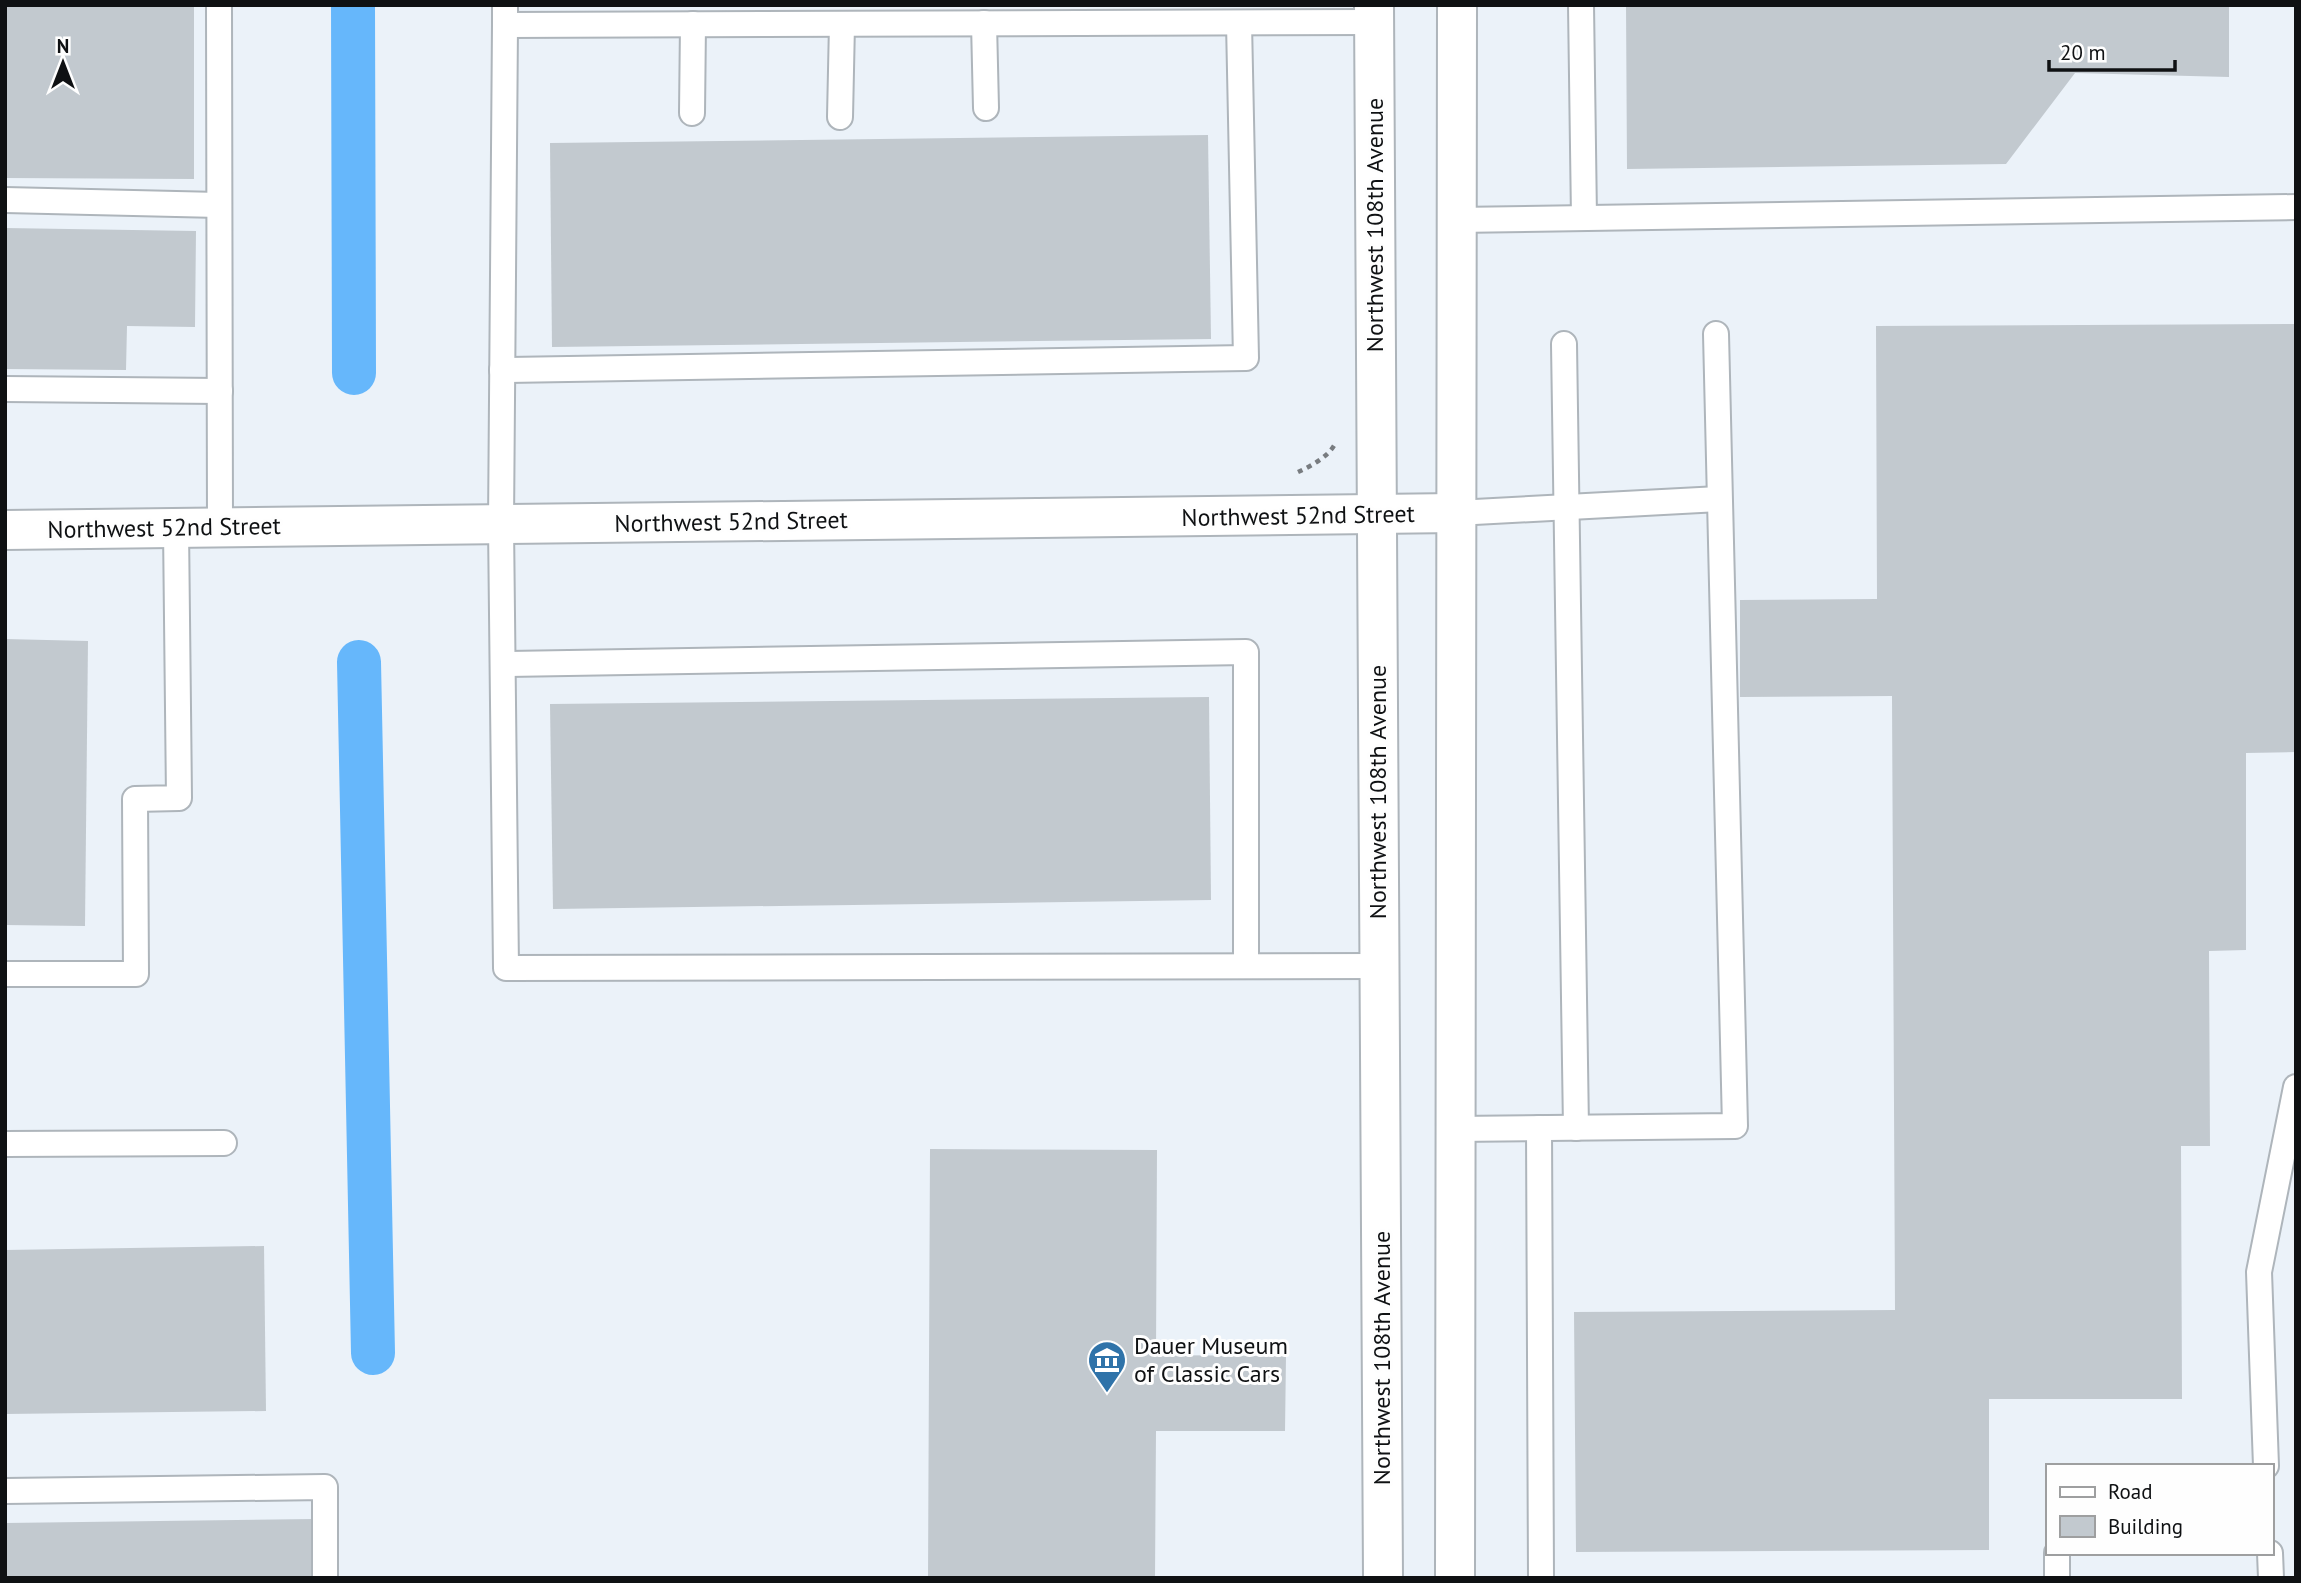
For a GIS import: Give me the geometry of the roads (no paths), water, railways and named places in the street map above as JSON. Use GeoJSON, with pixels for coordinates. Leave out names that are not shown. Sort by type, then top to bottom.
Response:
{"type":"FeatureCollection","features":[{"type":"Feature","properties":{"kind":"street"},"geometry":{"type":"LineString","coordinates":[[1455,1578],[1457,5]]}},
{"type":"Feature","properties":{"kind":"street","name":"Northwest 108th Avenue"},"geometry":{"type":"LineString","coordinates":[[1374,14],[1383,1578]]}},
{"type":"Feature","properties":{"kind":"street","name":"Northwest 52nd Street"},"geometry":{"type":"LineString","coordinates":[[5,530],[1456,513]]}},
{"type":"Feature","properties":{"kind":"lane"},"geometry":{"type":"LineString","coordinates":[[219,5],[220,527]]}},
{"type":"Feature","properties":{"kind":"lane"},"geometry":{"type":"LineString","coordinates":[[1581,5],[1584,218]]}},
{"type":"Feature","properties":{"kind":"lane"},"geometry":{"type":"LineString","coordinates":[[1374,14],[1247,17],[1064,14],[984,23],[921,14],[842,24],[767,15],[693,24],[613,15],[505,15],[501,525],[506,968],[1379,966]]}},
{"type":"Feature","properties":{"kind":"lane"},"geometry":{"type":"LineString","coordinates":[[502,370],[1246,358],[1247,17]]}},
{"type":"Feature","properties":{"kind":"lane"},"geometry":{"type":"LineString","coordinates":[[984,23],[986,108]]}},
{"type":"Feature","properties":{"kind":"lane"},"geometry":{"type":"LineString","coordinates":[[692,113],[693,24]]}},
{"type":"Feature","properties":{"kind":"lane"},"geometry":{"type":"LineString","coordinates":[[839,117],[842,24]]}},
{"type":"Feature","properties":{"kind":"lane"},"geometry":{"type":"LineString","coordinates":[[5,200],[219,205]]}},
{"type":"Feature","properties":{"kind":"lane"},"geometry":{"type":"LineString","coordinates":[[1457,220],[2296,207]]}},
{"type":"Feature","properties":{"kind":"lane"},"geometry":{"type":"LineString","coordinates":[[1456,1129],[1735,1126],[1716,334]]}},
{"type":"Feature","properties":{"kind":"lane"},"geometry":{"type":"LineString","coordinates":[[1563,344],[1576,1128]]}},
{"type":"Feature","properties":{"kind":"lane"},"geometry":{"type":"LineString","coordinates":[[5,389],[220,391]]}},
{"type":"Feature","properties":{"kind":"lane"},"geometry":{"type":"LineString","coordinates":[[1456,513],[1719,499]]}},
{"type":"Feature","properties":{"kind":"lane"},"geometry":{"type":"LineString","coordinates":[[5,974],[136,974],[135,799],[179,799],[176,528]]}},
{"type":"Feature","properties":{"kind":"lane"},"geometry":{"type":"LineString","coordinates":[[503,664],[1246,652],[1246,966]]}},
{"type":"Feature","properties":{"kind":"lane"},"geometry":{"type":"LineString","coordinates":[[2266,1464],[2259,1272],[2296,1087]]}},
{"type":"Feature","properties":{"kind":"lane"},"geometry":{"type":"LineString","coordinates":[[1539,1128],[1541,1578]]}},
{"type":"Feature","properties":{"kind":"lane"},"geometry":{"type":"LineString","coordinates":[[5,1144],[224,1143]]}},
{"type":"Feature","properties":{"kind":"lane"},"geometry":{"type":"LineString","coordinates":[[5,1491],[325,1486],[325,1578]]}},
{"type":"Feature","properties":{"kind":"lane"},"geometry":{"type":"LineString","coordinates":[[2057,1555],[2057,1578]]}},
{"type":"Feature","properties":{"kind":"lane"},"geometry":{"type":"LineString","coordinates":[[2270,1555],[2270,1578]]}},
{"type":"Feature","properties":{"kind":"waterway"},"geometry":{"type":"LineString","coordinates":[[353,5],[354,373]]}},
{"type":"Feature","properties":{"kind":"waterway"},"geometry":{"type":"LineString","coordinates":[[359,662],[373,1353]]}},
{"type":"Feature","properties":{"kind":"place","name":"Dauer Museum of Classic Cars"},"geometry":{"type":"Point","coordinates":[1107,1394]}}]}
